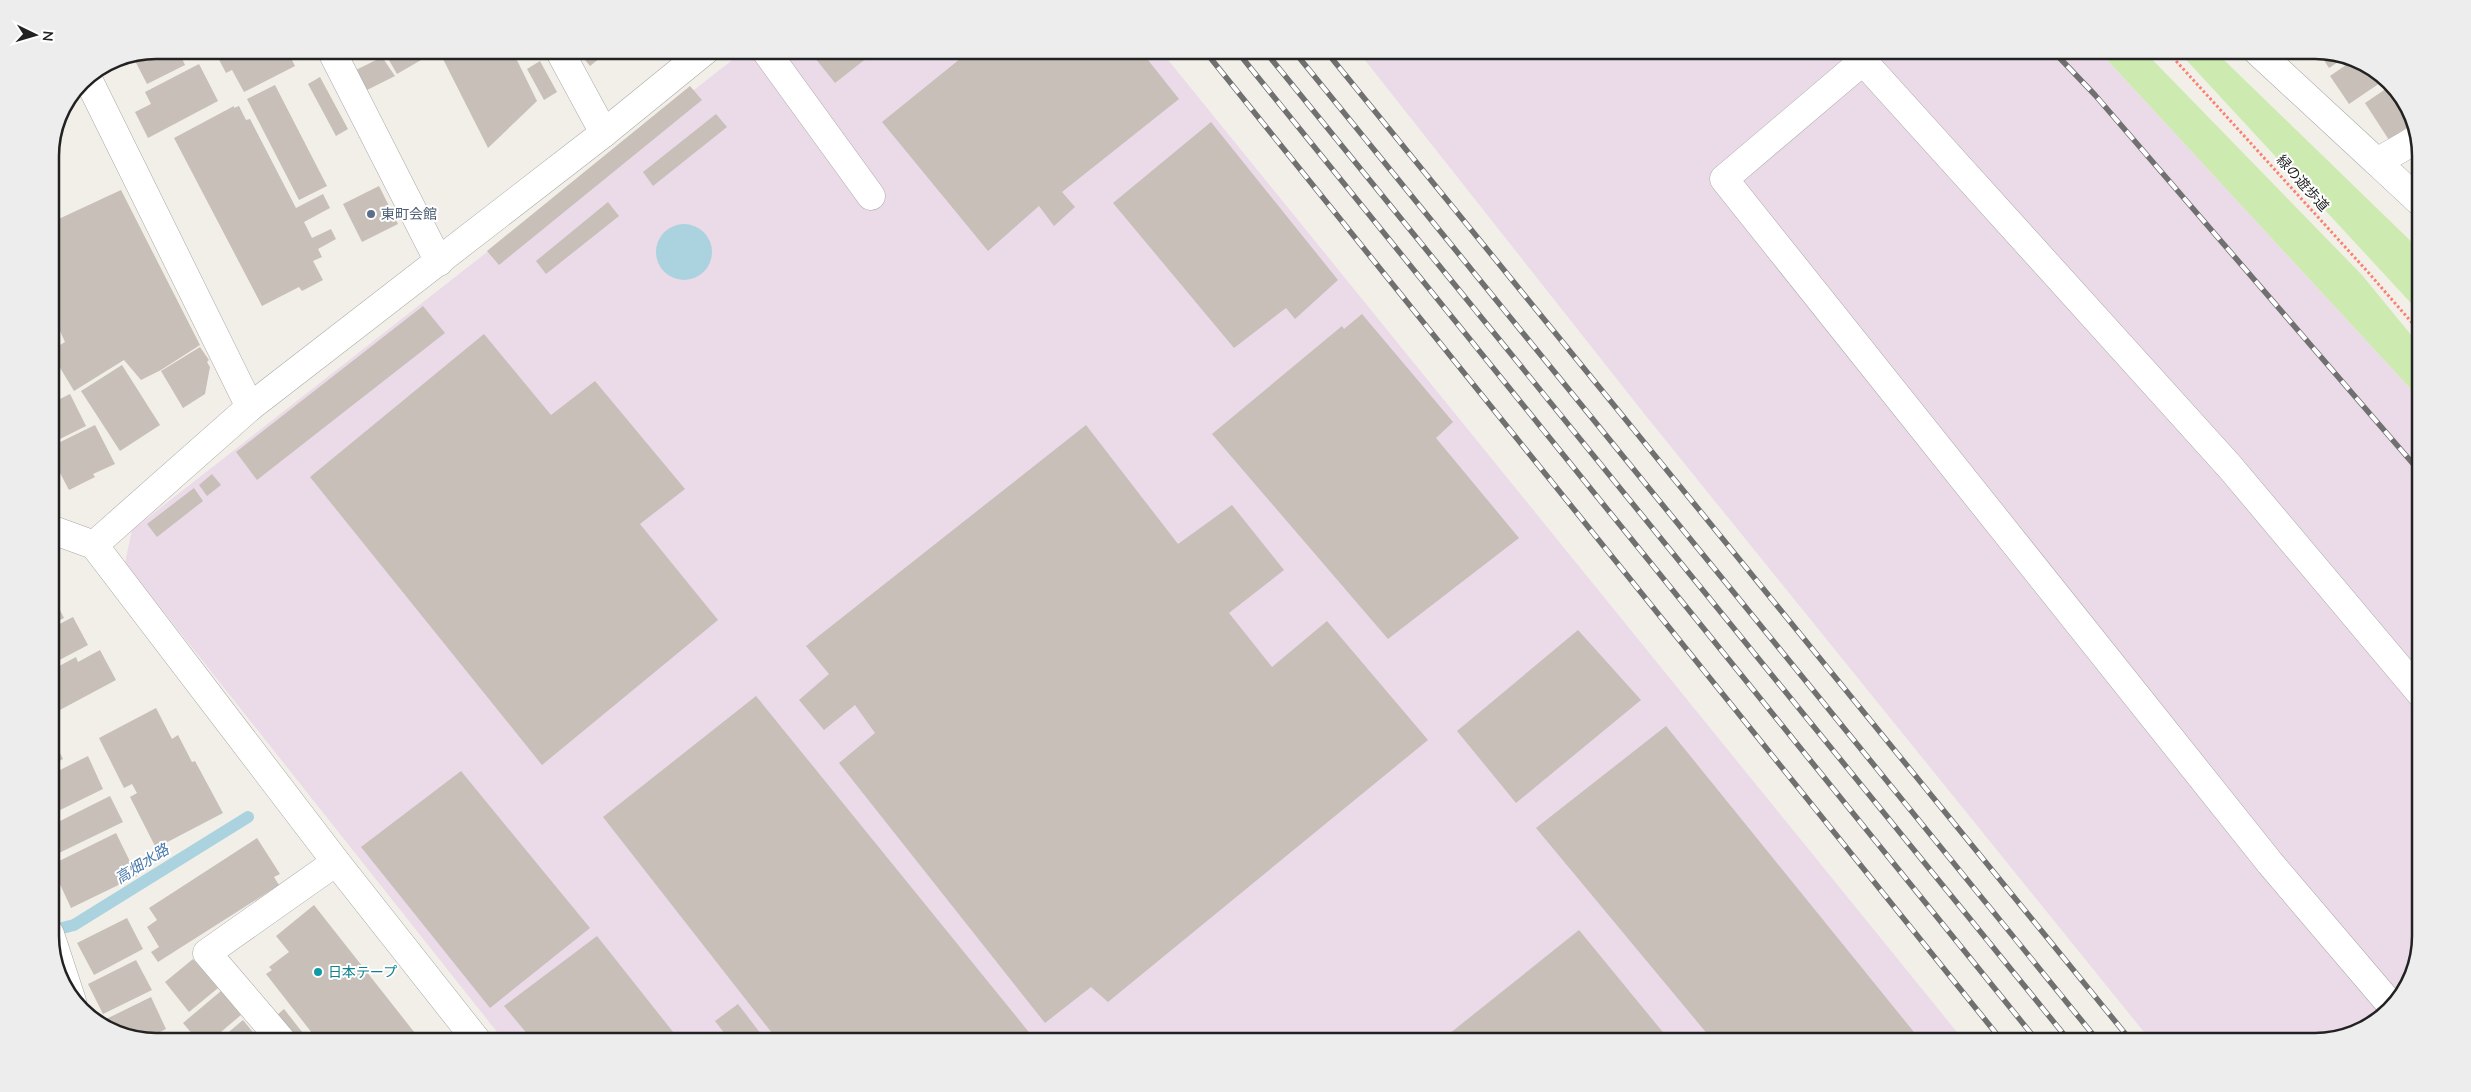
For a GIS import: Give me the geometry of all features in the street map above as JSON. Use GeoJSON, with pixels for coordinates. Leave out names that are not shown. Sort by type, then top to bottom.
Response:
{"type":"FeatureCollection","features":[{"type":"Feature","properties":{"kind":"street"},"geometry":{"type":"LineString","coordinates":[[336,59],[439,262]]}},
{"type":"Feature","properties":{"kind":"street"},"geometry":{"type":"LineString","coordinates":[[564,59],[604,134]]}},
{"type":"Feature","properties":{"kind":"street"},"geometry":{"type":"LineString","coordinates":[[94,545],[250,407],[604,134],[695,59]]}},
{"type":"Feature","properties":{"kind":"street"},"geometry":{"type":"LineString","coordinates":[[771,59],[870,196]]}},
{"type":"Feature","properties":{"kind":"street"},"geometry":{"type":"LineString","coordinates":[[2266,59],[2412,195]]}},
{"type":"Feature","properties":{"kind":"street"},"geometry":{"type":"LineString","coordinates":[[2387,1001],[2270,863],[1724,179],[1863,61],[2230,467],[2412,683]]}},
{"type":"Feature","properties":{"kind":"street"},"geometry":{"type":"LineString","coordinates":[[91,84],[250,407]]}},
{"type":"Feature","properties":{"kind":"street"},"geometry":{"type":"LineString","coordinates":[[2377,162],[2411,143]]}},
{"type":"Feature","properties":{"kind":"street"},"geometry":{"type":"LineString","coordinates":[[59,532],[94,545],[336,862],[471,1033]]}},
{"type":"Feature","properties":{"kind":"street"},"geometry":{"type":"LineString","coordinates":[[275,1033],[207,953],[336,862]]}},
{"type":"Feature","properties":{"kind":"path","name":"緑の遊歩道"},"geometry":{"type":"LineString","coordinates":[[2174,59],[2412,322]]}},
{"type":"Feature","properties":{"kind":"shaded area"},"geometry":{"type":"Polygon","coordinates":[[[734,59],[1167,59],[1958,1033],[498,1033],[125,563],[132,530],[734,59]]]}},
{"type":"Feature","properties":{"kind":"shaded area"},"geometry":{"type":"Polygon","coordinates":[[[1364,59],[2106,59],[2412,390],[2412,942],[2405,973],[2392,995],[2369,1017],[2346,1028],[2328,1032],[2145,1033],[1646,416],[1364,59]]]}},
{"type":"Feature","properties":{"kind":"green space"},"geometry":{"type":"Polygon","coordinates":[[[2106,59],[2152,59],[2362,275],[2412,336],[2412,390],[2106,59]]]}},
{"type":"Feature","properties":{"kind":"green space"},"geometry":{"type":"Polygon","coordinates":[[[2185,59],[2224,59],[2412,242],[2412,304],[2185,59]]]}},
{"type":"Feature","properties":{"kind":"water"},"geometry":{"type":"Polygon","coordinates":[[[678,224],[690,224],[700,228],[708,236],[712,252],[708,268],[700,276],[690,280],[678,280],[668,276],[660,268],[656,258],[656,246],[660,236],[668,228],[678,224]]]}},
{"type":"Feature","properties":{"kind":"building"},"geometry":{"type":"Polygon","coordinates":[[[150,59],[182,59],[185,65],[147,84],[135,61],[150,59]]]}},
{"type":"Feature","properties":{"kind":"building"},"geometry":{"type":"Polygon","coordinates":[[[219,59],[292,59],[295,66],[244,92],[232,70],[226,73],[219,59]]]}},
{"type":"Feature","properties":{"kind":"building"},"geometry":{"type":"Polygon","coordinates":[[[378,59],[383,59],[395,76],[367,90],[356,70],[378,59]]]}},
{"type":"Feature","properties":{"kind":"building"},"geometry":{"type":"Polygon","coordinates":[[[388,59],[423,59],[397,74],[388,59]]]}},
{"type":"Feature","properties":{"kind":"building"},"geometry":{"type":"Polygon","coordinates":[[[443,59],[516,59],[537,101],[488,148],[443,59]]]}},
{"type":"Feature","properties":{"kind":"building"},"geometry":{"type":"Polygon","coordinates":[[[584,59],[599,59],[590,66],[584,59]]]}},
{"type":"Feature","properties":{"kind":"building"},"geometry":{"type":"Polygon","coordinates":[[[816,59],[866,59],[835,83],[816,59]]]}},
{"type":"Feature","properties":{"kind":"building"},"geometry":{"type":"Polygon","coordinates":[[[960,59],[1147,59],[1179,99],[1062,192],[1075,207],[1054,226],[1039,206],[988,251],[882,122],[960,59]]]}},
{"type":"Feature","properties":{"kind":"building"},"geometry":{"type":"Polygon","coordinates":[[[2324,60],[2338,62],[2329,68],[2324,60]]]}},
{"type":"Feature","properties":{"kind":"building"},"geometry":{"type":"Polygon","coordinates":[[[540,61],[557,92],[544,100],[527,69],[540,61]]]}},
{"type":"Feature","properties":{"kind":"building"},"geometry":{"type":"Polygon","coordinates":[[[199,64],[218,101],[148,138],[135,112],[151,104],[145,92],[199,64]]]}},
{"type":"Feature","properties":{"kind":"building"},"geometry":{"type":"Polygon","coordinates":[[[2347,64],[2364,72],[2379,83],[2349,104],[2330,76],[2347,64]]]}},
{"type":"Feature","properties":{"kind":"building"},"geometry":{"type":"Polygon","coordinates":[[[320,77],[348,129],[336,136],[308,84],[320,77]]]}},
{"type":"Feature","properties":{"kind":"building"},"geometry":{"type":"Polygon","coordinates":[[[275,85],[327,186],[299,200],[247,99],[275,85]]]}},
{"type":"Feature","properties":{"kind":"building"},"geometry":{"type":"Polygon","coordinates":[[[690,86],[702,100],[499,265],[487,251],[690,86]]]}},
{"type":"Feature","properties":{"kind":"building"},"geometry":{"type":"Polygon","coordinates":[[[2385,89],[2396,102],[2408,127],[2389,140],[2365,103],[2385,89]]]}},
{"type":"Feature","properties":{"kind":"building"},"geometry":{"type":"Polygon","coordinates":[[[234,106],[234,108],[239,106],[246,120],[250,119],[296,208],[323,194],[330,208],[304,222],[312,238],[331,229],[336,239],[318,249],[322,257],[313,261],[323,280],[302,291],[299,287],[262,306],[174,138],[234,106]]]}},
{"type":"Feature","properties":{"kind":"building"},"geometry":{"type":"Polygon","coordinates":[[[716,114],[727,127],[653,186],[643,172],[716,114]]]}},
{"type":"Feature","properties":{"kind":"building"},"geometry":{"type":"Polygon","coordinates":[[[1211,122],[1338,280],[1295,319],[1286,308],[1234,348],[1113,203],[1211,122]]]}},
{"type":"Feature","properties":{"kind":"building","name":"東町会館"},"geometry":{"type":"Polygon","coordinates":[[[379,186],[398,224],[362,242],[343,204],[379,186]]]}},
{"type":"Feature","properties":{"kind":"building"},"geometry":{"type":"Polygon","coordinates":[[[121,190],[200,345],[161,370],[141,380],[124,360],[74,391],[59,366],[59,346],[65,342],[59,329],[59,219],[121,190]]]}},
{"type":"Feature","properties":{"kind":"building"},"geometry":{"type":"Polygon","coordinates":[[[608,202],[619,216],[546,274],[536,261],[608,202]]]}},
{"type":"Feature","properties":{"kind":"building"},"geometry":{"type":"Polygon","coordinates":[[[423,306],[445,333],[257,480],[236,452],[423,306]]]}},
{"type":"Feature","properties":{"kind":"building"},"geometry":{"type":"Polygon","coordinates":[[[1362,314],[1453,422],[1436,438],[1519,538],[1388,639],[1212,434],[1342,326],[1344,329],[1362,314]]]}},
{"type":"Feature","properties":{"kind":"building"},"geometry":{"type":"Polygon","coordinates":[[[484,334],[551,415],[595,381],[685,489],[640,524],[718,620],[542,765],[310,477],[484,334]]]}},
{"type":"Feature","properties":{"kind":"building"},"geometry":{"type":"Polygon","coordinates":[[[200,347],[209,360],[207,362],[210,367],[205,394],[183,408],[161,371],[200,347]]]}},
{"type":"Feature","properties":{"kind":"building"},"geometry":{"type":"Polygon","coordinates":[[[122,365],[160,425],[120,451],[81,391],[122,365]]]}},
{"type":"Feature","properties":{"kind":"building"},"geometry":{"type":"Polygon","coordinates":[[[70,394],[86,426],[59,440],[59,400],[70,394]]]}},
{"type":"Feature","properties":{"kind":"building"},"geometry":{"type":"Polygon","coordinates":[[[95,425],[115,464],[93,474],[95,477],[69,490],[59,471],[59,443],[95,425]]]}},
{"type":"Feature","properties":{"kind":"building"},"geometry":{"type":"Polygon","coordinates":[[[1086,425],[1178,544],[1232,505],[1284,570],[1229,613],[1272,667],[1327,621],[1428,740],[1108,1002],[1091,987],[1045,1023],[839,763],[875,733],[855,705],[824,730],[799,700],[829,674],[806,646],[1086,425]]]}},
{"type":"Feature","properties":{"kind":"building"},"geometry":{"type":"Polygon","coordinates":[[[212,474],[221,485],[207,496],[199,485],[212,474]]]}},
{"type":"Feature","properties":{"kind":"building"},"geometry":{"type":"Polygon","coordinates":[[[194,488],[203,501],[157,537],[147,524],[194,488]]]}},
{"type":"Feature","properties":{"kind":"building"},"geometry":{"type":"Polygon","coordinates":[[[59,608],[64,618],[59,620],[59,608]]]}},
{"type":"Feature","properties":{"kind":"building"},"geometry":{"type":"Polygon","coordinates":[[[73,617],[88,645],[59,660],[59,624],[73,617]]]}},
{"type":"Feature","properties":{"kind":"building"},"geometry":{"type":"Polygon","coordinates":[[[1578,630],[1641,700],[1516,803],[1457,731],[1578,630]]]}},
{"type":"Feature","properties":{"kind":"building"},"geometry":{"type":"Polygon","coordinates":[[[100,650],[116,680],[59,710],[59,666],[76,657],[78,662],[100,650]]]}},
{"type":"Feature","properties":{"kind":"building"},"geometry":{"type":"Polygon","coordinates":[[[756,696],[1030,1033],[772,1033],[603,817],[756,696]]]}},
{"type":"Feature","properties":{"kind":"building"},"geometry":{"type":"Polygon","coordinates":[[[156,708],[172,739],[178,735],[192,762],[195,761],[223,813],[156,848],[130,797],[137,793],[132,784],[124,788],[99,738],[156,708]]]}},
{"type":"Feature","properties":{"kind":"building"},"geometry":{"type":"Polygon","coordinates":[[[1666,726],[1915,1033],[1707,1033],[1536,828],[1666,726]]]}},
{"type":"Feature","properties":{"kind":"building"},"geometry":{"type":"Polygon","coordinates":[[[59,751],[63,759],[59,761],[59,751]]]}},
{"type":"Feature","properties":{"kind":"building"},"geometry":{"type":"Polygon","coordinates":[[[88,756],[103,789],[59,811],[59,770],[88,756]]]}},
{"type":"Feature","properties":{"kind":"building"},"geometry":{"type":"Polygon","coordinates":[[[461,771],[590,928],[490,1008],[361,847],[461,771]]]}},
{"type":"Feature","properties":{"kind":"building"},"geometry":{"type":"Polygon","coordinates":[[[110,796],[123,822],[59,853],[59,822],[110,796]]]}},
{"type":"Feature","properties":{"kind":"building"},"geometry":{"type":"Polygon","coordinates":[[[116,833],[137,876],[71,908],[59,882],[59,861],[116,833]]]}},
{"type":"Feature","properties":{"kind":"building"},"geometry":{"type":"Polygon","coordinates":[[[257,838],[280,874],[274,877],[279,885],[158,962],[151,952],[159,947],[147,927],[157,920],[149,908],[257,838]]]}},
{"type":"Feature","properties":{"kind":"building","name":"日本テープ"},"geometry":{"type":"Polygon","coordinates":[[[314,905],[415,1033],[312,1033],[266,974],[272,970],[269,967],[289,952],[276,936],[314,905]]]}},
{"type":"Feature","properties":{"kind":"building"},"geometry":{"type":"Polygon","coordinates":[[[127,918],[143,949],[94,975],[77,943],[127,918]]]}},
{"type":"Feature","properties":{"kind":"building"},"geometry":{"type":"Polygon","coordinates":[[[1579,930],[1664,1033],[1450,1033],[1579,930]]]}},
{"type":"Feature","properties":{"kind":"building"},"geometry":{"type":"Polygon","coordinates":[[[597,936],[674,1033],[526,1033],[504,1006],[597,936]]]}},
{"type":"Feature","properties":{"kind":"building"},"geometry":{"type":"Polygon","coordinates":[[[193,959],[218,988],[189,1012],[165,982],[193,959]]]}},
{"type":"Feature","properties":{"kind":"building"},"geometry":{"type":"Polygon","coordinates":[[[136,960],[152,990],[103,1014],[88,984],[136,960]]]}},
{"type":"Feature","properties":{"kind":"building"},"geometry":{"type":"Polygon","coordinates":[[[221,991],[241,1015],[220,1033],[191,1033],[183,1023],[221,991]]]}},
{"type":"Feature","properties":{"kind":"building"},"geometry":{"type":"Polygon","coordinates":[[[151,997],[166,1029],[158,1033],[143,1032],[119,1026],[106,1019],[151,997]]]}},
{"type":"Feature","properties":{"kind":"building"},"geometry":{"type":"Polygon","coordinates":[[[738,1004],[760,1033],[724,1033],[715,1021],[738,1004]]]}},
{"type":"Feature","properties":{"kind":"building"},"geometry":{"type":"Polygon","coordinates":[[[284,1009],[303,1033],[289,1033],[276,1016],[284,1009]]]}},
{"type":"Feature","properties":{"kind":"building"},"geometry":{"type":"Polygon","coordinates":[[[243,1020],[254,1033],[228,1033],[243,1020]]]}},
{"type":"Feature","properties":{"kind":"waterway","name":"高畑水路"},"geometry":{"type":"LineString","coordinates":[[59,929],[74,925],[248,817]]}},
{"type":"Feature","properties":{"kind":"railway"},"geometry":{"type":"LineString","coordinates":[[1211,59],[1996,1033]]}},
{"type":"Feature","properties":{"kind":"railway"},"geometry":{"type":"LineString","coordinates":[[1243,59],[2031,1033]]}},
{"type":"Feature","properties":{"kind":"railway"},"geometry":{"type":"LineString","coordinates":[[1271,59],[2063,1033]]}},
{"type":"Feature","properties":{"kind":"railway"},"geometry":{"type":"LineString","coordinates":[[1300,59],[2092,1033]]}},
{"type":"Feature","properties":{"kind":"railway"},"geometry":{"type":"LineString","coordinates":[[1332,59],[2125,1033]]}},
{"type":"Feature","properties":{"kind":"railway"},"geometry":{"type":"LineString","coordinates":[[2061,59],[2095,95],[2412,463]]}},
{"type":"Feature","properties":{"kind":"place","name":"東町会館"},"geometry":{"type":"Point","coordinates":[371,214]}},
{"type":"Feature","properties":{"kind":"place","name":"日本テープ"},"geometry":{"type":"Point","coordinates":[318,972]}}]}
